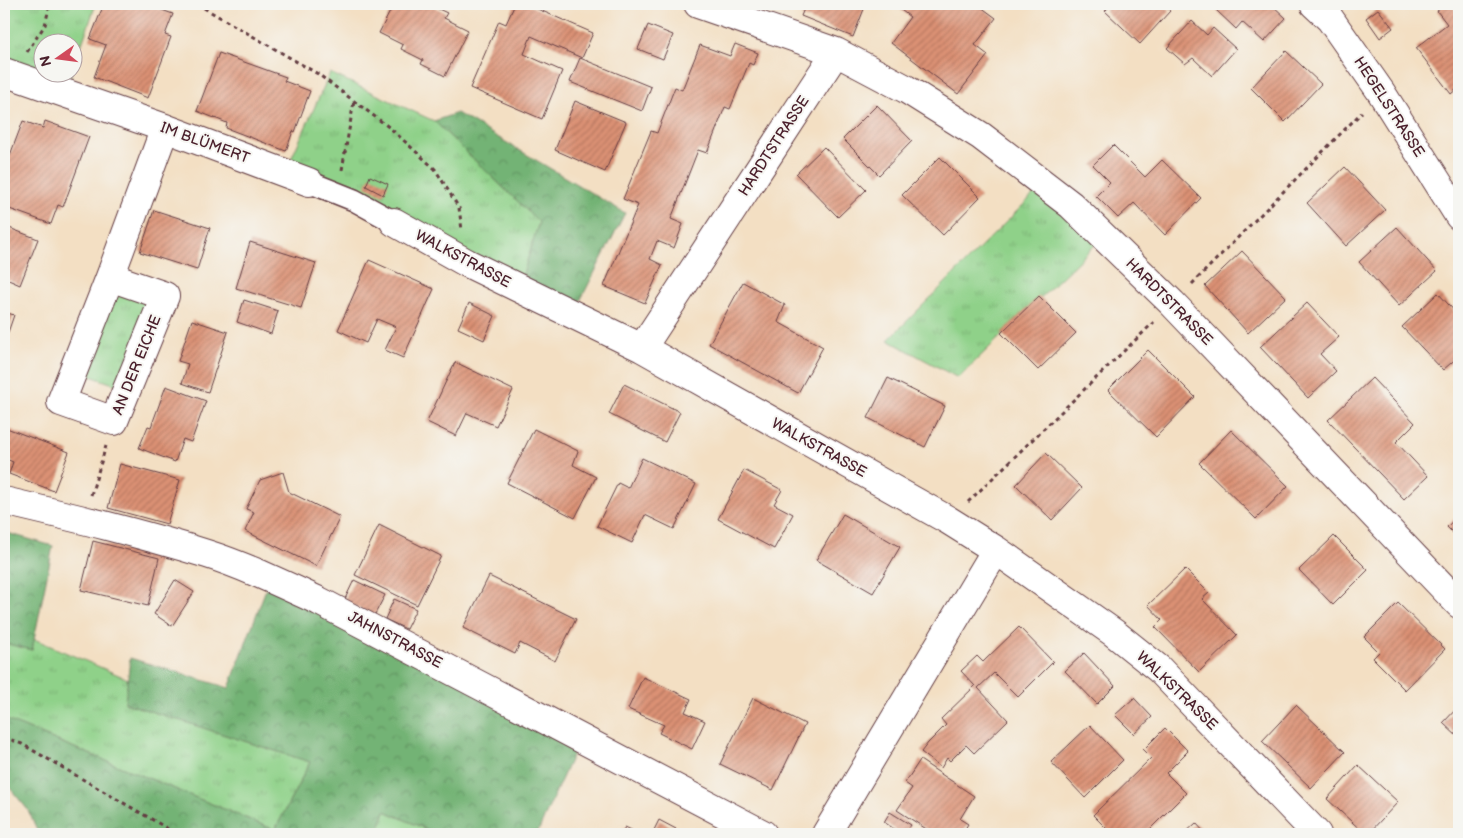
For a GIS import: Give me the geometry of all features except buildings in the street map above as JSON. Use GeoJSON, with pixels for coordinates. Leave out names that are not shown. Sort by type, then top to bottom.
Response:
{"type":"FeatureCollection","features":[{"type":"Feature","properties":{"kind":"street","name":"HARDTSTRASSE"},"geometry":{"type":"LineString","coordinates":[[698,4],[836,52],[906,89],[981,136],[1071,205],[1172,304],[1459,604]]}},
{"type":"Feature","properties":{"kind":"street","name":"HEGELSTRASSE"},"geometry":{"type":"LineString","coordinates":[[1314,4],[1330,19],[1381,92],[1459,216]]}},
{"type":"Feature","properties":{"kind":"street","name":"HARDTSTRASSE"},"geometry":{"type":"LineString","coordinates":[[642,348],[836,52]]}},
{"type":"Feature","properties":{"kind":"street","name":"IM BLÜMERT"},"geometry":{"type":"LineString","coordinates":[[6,80],[164,128],[338,193],[394,222]]}},
{"type":"Feature","properties":{"kind":"street","name":"AN DER EICHE"},"geometry":{"type":"LineString","coordinates":[[110,277],[164,296],[114,421],[61,402],[110,277],[164,128]]}},
{"type":"Feature","properties":{"kind":"street","name":"WALKSTRASSE"},"geometry":{"type":"LineString","coordinates":[[394,222],[466,263],[642,348],[948,520],[996,550],[1114,633],[1160,670],[1317,834]]}},
{"type":"Feature","properties":{"kind":"street","name":"JAHNSTRASSE"},"geometry":{"type":"LineString","coordinates":[[4,501],[84,520],[208,554],[270,578],[319,601],[763,834]]}},
{"type":"Feature","properties":{"kind":"street"},"geometry":{"type":"LineString","coordinates":[[826,834],[996,550]]}},
{"type":"Feature","properties":{"kind":"path"},"geometry":{"type":"LineString","coordinates":[[6,80],[45,25],[50,4]]}},
{"type":"Feature","properties":{"kind":"path"},"geometry":{"type":"LineString","coordinates":[[197,4],[318,74],[390,128],[435,169],[459,208],[466,263]]}},
{"type":"Feature","properties":{"kind":"path"},"geometry":{"type":"LineString","coordinates":[[338,193],[354,101]]}},
{"type":"Feature","properties":{"kind":"path"},"geometry":{"type":"LineString","coordinates":[[84,520],[114,421]]}},
{"type":"Feature","properties":{"kind":"path"},"geometry":{"type":"LineString","coordinates":[[4,737],[22,744],[177,834]]}},
{"type":"Feature","properties":{"kind":"green space"},"geometry":{"type":"Polygon","coordinates":[[[4,4],[96,4],[82,44],[82,32],[32,32],[32,74],[4,63],[4,4]]]}},
{"type":"Feature","properties":{"kind":"green space"},"geometry":{"type":"Polygon","coordinates":[[[330,73],[434,121],[539,222],[521,281],[287,168],[330,73]]]}},
{"type":"Feature","properties":{"kind":"green space"},"geometry":{"type":"Polygon","coordinates":[[[52,82],[69,82],[67,88],[52,82]]]}},
{"type":"Feature","properties":{"kind":"green space"},"geometry":{"type":"Polygon","coordinates":[[[457,113],[625,213],[578,305],[521,281],[539,222],[434,121],[457,113]]]}},
{"type":"Feature","properties":{"kind":"green space"},"geometry":{"type":"Polygon","coordinates":[[[1038,190],[1097,243],[958,378],[888,340],[1038,190]]]}},
{"type":"Feature","properties":{"kind":"green space"},"geometry":{"type":"Polygon","coordinates":[[[113,285],[157,299],[122,387],[79,372],[113,285]]]}},
{"type":"Feature","properties":{"kind":"green space"},"geometry":{"type":"Polygon","coordinates":[[[4,532],[53,546],[32,650],[4,643],[4,532]]]}},
{"type":"Feature","properties":{"kind":"green space"},"geometry":{"type":"Polygon","coordinates":[[[270,578],[580,738],[537,834],[437,834],[385,811],[377,834],[39,834],[28,810],[4,781],[4,719],[275,830],[310,762],[125,703],[130,658],[229,688],[270,578]]]}},
{"type":"Feature","properties":{"kind":"green space"},"geometry":{"type":"Polygon","coordinates":[[[34,639],[128,679],[125,703],[310,762],[275,830],[4,719],[4,643],[32,650],[34,639]]]}},
{"type":"Feature","properties":{"kind":"green space"},"geometry":{"type":"Polygon","coordinates":[[[385,811],[437,834],[377,834],[385,811]]]}}]}
